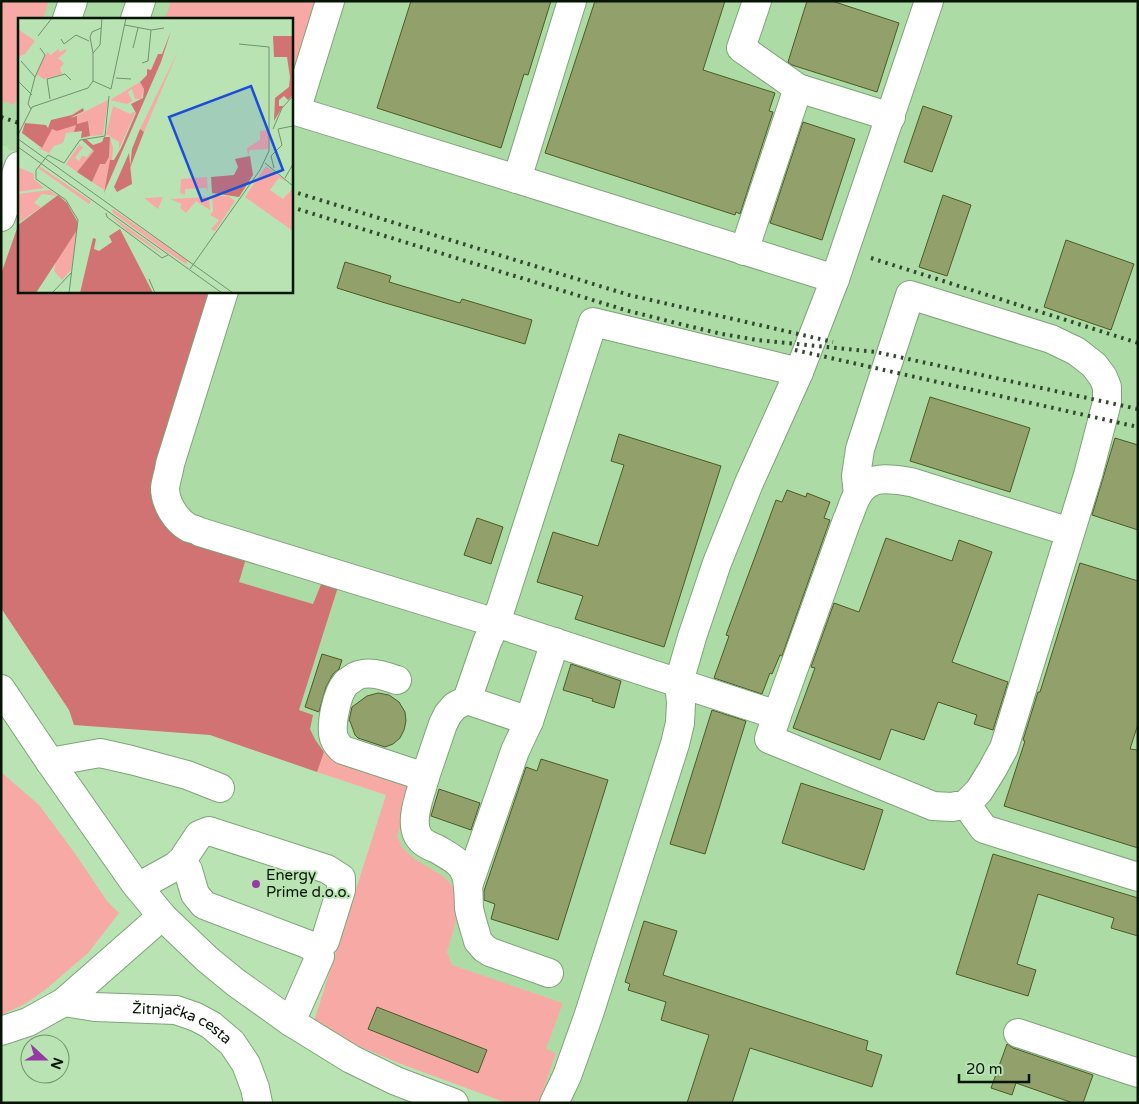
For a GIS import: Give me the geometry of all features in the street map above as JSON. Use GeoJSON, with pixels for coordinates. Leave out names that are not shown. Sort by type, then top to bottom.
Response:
{"type":"FeatureCollection","features":[{"type":"Feature","properties":{"kind":"street"},"geometry":{"type":"LineString","coordinates":[[67,18],[73,1]]}},
{"type":"Feature","properties":{"kind":"street"},"geometry":{"type":"LineString","coordinates":[[135,18],[141,1]]}},
{"type":"Feature","properties":{"kind":"street"},"geometry":{"type":"LineString","coordinates":[[330,1],[294,118],[517,180],[835,279]]}},
{"type":"Feature","properties":{"kind":"street"},"geometry":{"type":"LineString","coordinates":[[517,180],[572,1]]}},
{"type":"Feature","properties":{"kind":"street"},"geometry":{"type":"LineString","coordinates":[[757,1],[741,48],[798,88],[891,117]]}},
{"type":"Feature","properties":{"kind":"street"},"geometry":{"type":"LineString","coordinates":[[554,1103],[567,1076],[589,1014],[675,744],[680,723],[679,682],[717,563],[749,483],[798,372],[835,279],[891,117],[926,2]]}},
{"type":"Feature","properties":{"kind":"street"},"geometry":{"type":"LineString","coordinates":[[744,251],[798,88]]}},
{"type":"Feature","properties":{"kind":"street"},"geometry":{"type":"LineString","coordinates":[[1,217],[18,169]]}},
{"type":"Feature","properties":{"kind":"street"},"geometry":{"type":"LineString","coordinates":[[224,292],[170,464],[165,488],[172,512],[180,521],[200,532],[496,623],[777,715]]}},
{"type":"Feature","properties":{"kind":"street"},"geometry":{"type":"LineString","coordinates":[[858,494],[856,476],[860,449],[910,295],[1050,339],[1076,351],[1094,365],[1103,377],[1107,387],[1107,402],[1088,476],[1004,748],[979,791],[966,804],[952,807],[933,806],[769,739],[858,494],[870,482],[878,479],[911,482],[1070,532]]}},
{"type":"Feature","properties":{"kind":"street"},"geometry":{"type":"LineString","coordinates":[[549,973],[490,952],[480,945],[470,908],[466,874],[461,866],[443,852],[427,844],[418,835],[415,815],[425,776],[443,724],[455,706],[467,700],[487,642],[496,623],[593,322],[798,372]]}},
{"type":"Feature","properties":{"kind":"street"},"geometry":{"type":"LineString","coordinates":[[468,886],[514,751],[530,721],[555,642]]}},
{"type":"Feature","properties":{"kind":"street"},"geometry":{"type":"LineString","coordinates":[[397,680],[366,673],[356,676],[347,682],[343,688],[332,721],[334,740],[343,750],[425,776]]}},
{"type":"Feature","properties":{"kind":"street"},"geometry":{"type":"LineString","coordinates":[[1,690],[95,828],[138,887],[162,916],[207,959],[235,982],[291,1022],[351,1059],[396,1081],[454,1103]]}},
{"type":"Feature","properties":{"kind":"street"},"geometry":{"type":"LineString","coordinates":[[467,700],[530,721]]}},
{"type":"Feature","properties":{"kind":"street"},"geometry":{"type":"LineString","coordinates":[[50,762],[100,753],[187,775],[220,788]]}},
{"type":"Feature","properties":{"kind":"street"},"geometry":{"type":"LineString","coordinates":[[966,804],[984,829],[1138,877]]}},
{"type":"Feature","properties":{"kind":"street"},"geometry":{"type":"LineString","coordinates":[[138,887],[176,866],[199,835],[209,831],[327,870],[341,878],[341,890],[322,949],[291,1022]]}},
{"type":"Feature","properties":{"kind":"street"},"geometry":{"type":"LineString","coordinates":[[183,859],[195,894],[204,905],[316,949],[322,949]]}},
{"type":"Feature","properties":{"kind":"street"},"geometry":{"type":"LineString","coordinates":[[1,1031],[28,1022],[64,1002],[162,916]]}},
{"type":"Feature","properties":{"kind":"street","name":"Žitnjačka cesta"},"geometry":{"type":"LineString","coordinates":[[64,1002],[95,1007],[176,1010],[211,1025],[232,1043],[246,1064],[255,1088],[258,1103]]}},
{"type":"Feature","properties":{"kind":"street"},"geometry":{"type":"LineString","coordinates":[[1018,1033],[1138,1073]]}},
{"type":"Feature","properties":{"kind":"shaded area"},"geometry":{"type":"Polygon","coordinates":[[[1,1],[1138,1],[1138,1103],[539,1103],[556,1054],[546,1049],[563,1003],[452,965],[447,952],[455,925],[452,885],[443,876],[413,858],[402,847],[396,836],[415,780],[324,752],[299,710],[338,587],[313,604],[239,582],[172,526],[216,292],[292,292],[292,18],[18,18],[18,153],[1,145],[1,1]]]}},
{"type":"Feature","properties":{"kind":"shaded area"},"geometry":{"type":"Polygon","coordinates":[[[1,1],[49,1],[43,18],[18,18],[18,95],[14,105],[1,100],[1,1]]]}},
{"type":"Feature","properties":{"kind":"shaded area"},"geometry":{"type":"Polygon","coordinates":[[[171,1],[316,1],[292,75],[292,18],[165,18],[171,1]]]}},
{"type":"Feature","properties":{"kind":"shaded area"},"geometry":{"type":"Polygon","coordinates":[[[18,226],[18,292],[216,292],[156,499],[247,555],[239,582],[313,604],[322,582],[338,587],[299,710],[313,715],[310,729],[324,752],[317,772],[210,735],[74,725],[69,710],[1,608],[1,274],[18,226]]]}},
{"type":"Feature","properties":{"kind":"shaded area"},"geometry":{"type":"Polygon","coordinates":[[[324,752],[415,780],[397,836],[402,847],[413,858],[443,876],[452,885],[456,897],[457,912],[447,952],[452,965],[563,1003],[546,1049],[556,1053],[539,1103],[507,1103],[401,1064],[347,1041],[314,1021],[386,795],[317,772],[324,752]]]}},
{"type":"Feature","properties":{"kind":"shaded area"},"geometry":{"type":"Polygon","coordinates":[[[1,772],[39,805],[107,901],[119,913],[88,953],[45,990],[25,1004],[1,1015],[1,772]]]}},
{"type":"Feature","properties":{"kind":"building"},"geometry":{"type":"Polygon","coordinates":[[[411,1],[551,1],[528,75],[524,74],[501,148],[377,108],[411,1]]]}},
{"type":"Feature","properties":{"kind":"building"},"geometry":{"type":"Polygon","coordinates":[[[595,1],[725,1],[703,70],[775,93],[769,111],[773,112],[740,214],[736,212],[735,215],[545,153],[595,1]]]}},
{"type":"Feature","properties":{"kind":"building"},"geometry":{"type":"Polygon","coordinates":[[[807,1],[832,1],[899,23],[877,92],[792,65],[788,62],[807,1]]]}},
{"type":"Feature","properties":{"kind":"building"},"geometry":{"type":"Polygon","coordinates":[[[923,106],[952,116],[932,172],[904,162],[923,106]]]}},
{"type":"Feature","properties":{"kind":"building"},"geometry":{"type":"Polygon","coordinates":[[[803,122],[855,139],[822,240],[770,223],[803,122]]]}},
{"type":"Feature","properties":{"kind":"building"},"geometry":{"type":"Polygon","coordinates":[[[943,195],[971,205],[947,276],[919,267],[943,195]]]}},
{"type":"Feature","properties":{"kind":"building"},"geometry":{"type":"Polygon","coordinates":[[[1066,240],[1134,264],[1111,330],[1044,307],[1066,240]]]}},
{"type":"Feature","properties":{"kind":"building"},"geometry":{"type":"Polygon","coordinates":[[[345,262],[391,276],[389,282],[460,303],[462,299],[532,320],[525,344],[337,288],[345,262]]]}},
{"type":"Feature","properties":{"kind":"building"},"geometry":{"type":"Polygon","coordinates":[[[930,397],[1030,428],[1010,492],[910,461],[930,397]]]}},
{"type":"Feature","properties":{"kind":"building"},"geometry":{"type":"Polygon","coordinates":[[[619,434],[721,466],[664,647],[575,619],[583,596],[537,582],[553,532],[598,546],[624,465],[611,461],[619,434]]]}},
{"type":"Feature","properties":{"kind":"building"},"geometry":{"type":"Polygon","coordinates":[[[1115,438],[1138,445],[1138,530],[1092,515],[1115,438]]]}},
{"type":"Feature","properties":{"kind":"building"},"geometry":{"type":"Polygon","coordinates":[[[787,490],[806,497],[807,493],[830,502],[824,518],[830,520],[782,656],[780,655],[772,674],[770,673],[762,694],[714,678],[729,636],[726,635],[776,500],[782,502],[787,490]]]}},
{"type":"Feature","properties":{"kind":"building"},"geometry":{"type":"Polygon","coordinates":[[[477,518],[503,527],[491,564],[464,555],[477,518]]]}},
{"type":"Feature","properties":{"kind":"building"},"geometry":{"type":"Polygon","coordinates":[[[886,538],[952,561],[959,540],[992,552],[952,662],[1008,682],[993,730],[974,724],[977,715],[938,702],[924,740],[891,729],[880,760],[793,728],[815,668],[811,667],[834,603],[859,612],[886,538]]]}},
{"type":"Feature","properties":{"kind":"building"},"geometry":{"type":"Polygon","coordinates":[[[1080,563],[1138,581],[1138,724],[1130,749],[1138,750],[1138,848],[1004,806],[1025,741],[1023,740],[1038,692],[1040,692],[1080,563]]]}},
{"type":"Feature","properties":{"kind":"building"},"geometry":{"type":"Polygon","coordinates":[[[322,654],[342,660],[339,669],[333,674],[326,687],[319,712],[305,707],[322,654]]]}},
{"type":"Feature","properties":{"kind":"building"},"geometry":{"type":"Polygon","coordinates":[[[571,664],[621,681],[614,708],[563,690],[571,664]]]}},
{"type":"Feature","properties":{"kind":"building"},"geometry":{"type":"Polygon","coordinates":[[[378,693],[389,695],[399,702],[405,712],[406,721],[400,738],[393,744],[385,747],[358,738],[349,721],[352,707],[367,696],[378,693]]]}},
{"type":"Feature","properties":{"kind":"building"},"geometry":{"type":"Polygon","coordinates":[[[712,710],[746,721],[705,854],[670,844],[712,710]]]}},
{"type":"Feature","properties":{"kind":"building"},"geometry":{"type":"Polygon","coordinates":[[[541,759],[608,780],[558,940],[491,919],[495,904],[484,900],[484,891],[526,767],[537,771],[541,759]]]}},
{"type":"Feature","properties":{"kind":"building"},"geometry":{"type":"Polygon","coordinates":[[[801,783],[883,810],[864,870],[782,843],[801,783]]]}},
{"type":"Feature","properties":{"kind":"building"},"geometry":{"type":"Polygon","coordinates":[[[439,789],[480,803],[471,830],[431,816],[439,789]]]}},
{"type":"Feature","properties":{"kind":"building"},"geometry":{"type":"Polygon","coordinates":[[[993,854],[1138,898],[1138,936],[1111,928],[1114,918],[1038,894],[1017,964],[1036,970],[1028,996],[956,974],[993,854]]]}},
{"type":"Feature","properties":{"kind":"building"},"geometry":{"type":"Polygon","coordinates":[[[644,921],[677,931],[663,975],[868,1041],[866,1050],[882,1055],[872,1087],[750,1048],[732,1103],[687,1103],[709,1035],[661,1020],[666,1002],[628,990],[630,984],[625,982],[644,921]]]}},
{"type":"Feature","properties":{"kind":"building"},"geometry":{"type":"Polygon","coordinates":[[[377,1007],[487,1050],[478,1073],[368,1029],[377,1007]]]}},
{"type":"Feature","properties":{"kind":"building"},"geometry":{"type":"Polygon","coordinates":[[[1007,1044],[1013,1048],[1093,1075],[1083,1103],[1073,1103],[1016,1083],[1012,1095],[991,1088],[1007,1044]]]}},
{"type":"Feature","properties":{"kind":"railway"},"geometry":{"type":"LineString","coordinates":[[1,117],[18,123]]}},
{"type":"Feature","properties":{"kind":"railway"},"geometry":{"type":"LineString","coordinates":[[292,191],[629,295],[833,342]]}},
{"type":"Feature","properties":{"kind":"railway"},"geometry":{"type":"LineString","coordinates":[[292,207],[625,310],[684,325],[757,340],[876,352],[1138,409]]}},
{"type":"Feature","properties":{"kind":"railway"},"geometry":{"type":"LineString","coordinates":[[871,258],[1138,343]]}},
{"type":"Feature","properties":{"kind":"railway"},"geometry":{"type":"LineString","coordinates":[[795,350],[1138,427]]}},
{"type":"Feature","properties":{"kind":"place","name":"Energy Prime d.o.o."},"geometry":{"type":"Point","coordinates":[256,884]}}]}
